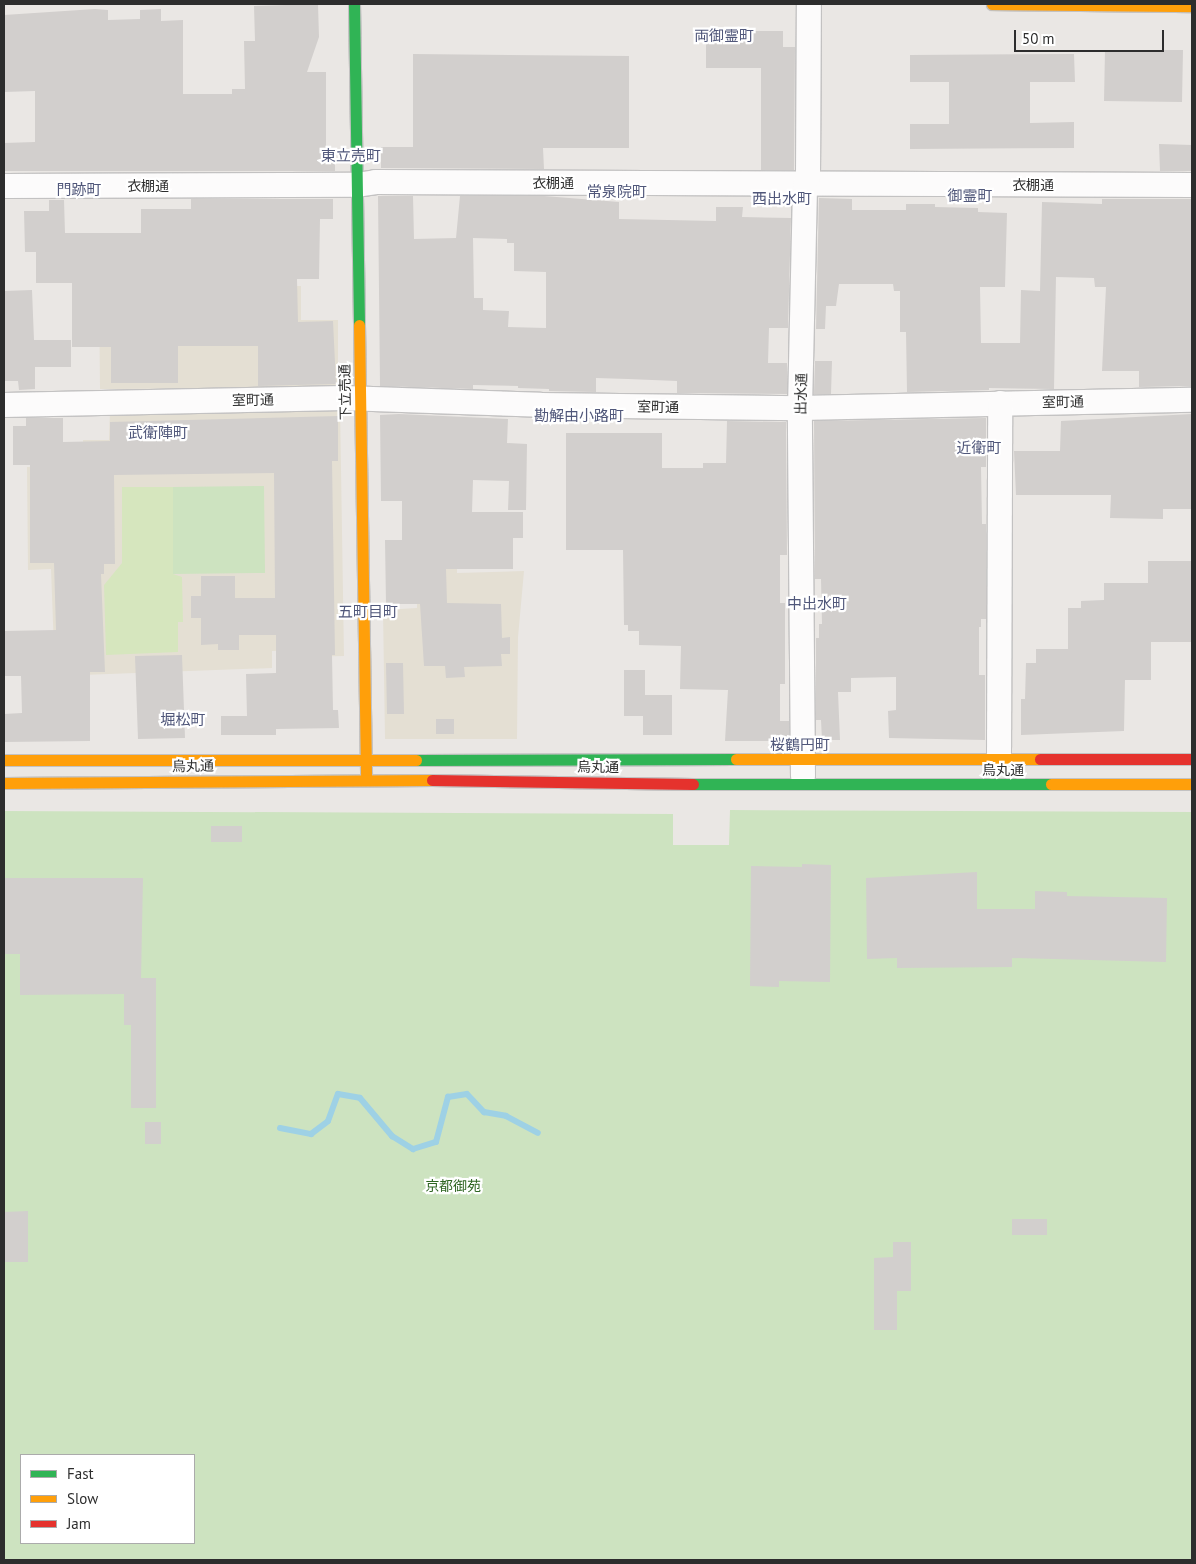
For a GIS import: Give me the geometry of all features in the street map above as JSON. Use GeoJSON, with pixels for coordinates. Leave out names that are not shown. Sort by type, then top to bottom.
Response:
{"type":"FeatureCollection","features":[{"type":"Feature","properties":{"kind":"main road","name":"下立売通"},"geometry":{"type":"LineString","coordinates":[[354,4],[366,780]]}},
{"type":"Feature","properties":{"kind":"main road"},"geometry":{"type":"LineString","coordinates":[[992,4],[1192,6]]}},
{"type":"Feature","properties":{"kind":"main road","name":"烏丸通"},"geometry":{"type":"LineString","coordinates":[[4,760],[366,758],[803,761],[999,758],[1192,759]]}},
{"type":"Feature","properties":{"kind":"main road","name":"烏丸通"},"geometry":{"type":"LineString","coordinates":[[4,783],[366,780],[803,785],[1192,784]]}},
{"type":"Feature","properties":{"kind":"street","name":"出水通"},"geometry":{"type":"LineString","coordinates":[[803,785],[800,408],[805,186],[808,177],[809,4]]}},
{"type":"Feature","properties":{"kind":"street","name":"衣棚通"},"geometry":{"type":"LineString","coordinates":[[4,186],[357,185],[376,182],[805,186],[1192,185]]}},
{"type":"Feature","properties":{"kind":"street","name":"室町通"},"geometry":{"type":"LineString","coordinates":[[4,404],[360,400],[800,408],[1192,400]]}},
{"type":"Feature","properties":{"kind":"street"},"geometry":{"type":"LineString","coordinates":[[999,758],[1000,404]]}},
{"type":"Feature","properties":{"kind":"shaded area"},"geometry":{"type":"Polygon","coordinates":[[[301,286],[301,320],[338,320],[338,388],[100,389],[99,287],[301,286]]]}},
{"type":"Feature","properties":{"kind":"shaded area"},"geometry":{"type":"Polygon","coordinates":[[[340,406],[344,656],[296,657],[295,650],[272,651],[272,668],[55,676],[51,569],[28,570],[27,467],[83,465],[83,440],[109,440],[110,411],[340,406]]]}},
{"type":"Feature","properties":{"kind":"shaded area"},"geometry":{"type":"Polygon","coordinates":[[[457,567],[457,573],[524,571],[518,637],[517,739],[385,739],[383,610],[417,608],[417,568],[457,567]]]}},
{"type":"Feature","properties":{"kind":"green space"},"geometry":{"type":"Polygon","coordinates":[[[264,486],[265,573],[173,574],[173,487],[264,486]]]}},
{"type":"Feature","properties":{"kind":"green space"},"geometry":{"type":"Polygon","coordinates":[[[122,487],[173,487],[173,574],[182,577],[183,622],[178,622],[178,652],[106,655],[104,585],[122,563],[122,487]]]}},
{"type":"Feature","properties":{"kind":"green space","name":"京都御苑"},"geometry":{"type":"Polygon","coordinates":[[[730,810],[1192,812],[1192,1560],[4,1560],[4,811],[673,814],[673,845],[729,845],[730,810]]]}},
{"type":"Feature","properties":{"kind":"building"},"geometry":{"type":"Polygon","coordinates":[[[318,4],[319,37],[307,72],[326,72],[326,151],[335,151],[335,171],[4,171],[4,143],[35,142],[35,91],[4,92],[4,15],[95,9],[108,10],[108,20],[140,19],[140,10],[161,9],[161,21],[183,20],[183,94],[232,94],[232,89],[245,89],[244,41],[255,41],[254,6],[318,4]]]}},
{"type":"Feature","properties":{"kind":"building"},"geometry":{"type":"Polygon","coordinates":[[[706,31],[783,31],[783,47],[795,47],[794,170],[761,170],[761,68],[706,68],[706,31]]]}},
{"type":"Feature","properties":{"kind":"building"},"geometry":{"type":"Polygon","coordinates":[[[1105,50],[1183,50],[1182,102],[1104,101],[1105,50]]]}},
{"type":"Feature","properties":{"kind":"building"},"geometry":{"type":"Polygon","coordinates":[[[413,54],[629,56],[629,148],[543,148],[544,169],[381,168],[381,147],[413,147],[413,54]]]}},
{"type":"Feature","properties":{"kind":"building"},"geometry":{"type":"Polygon","coordinates":[[[1074,54],[1075,82],[1030,82],[1030,123],[1074,122],[1074,148],[910,149],[910,124],[949,124],[949,82],[910,82],[910,55],[1074,54]]]}},
{"type":"Feature","properties":{"kind":"building"},"geometry":{"type":"Polygon","coordinates":[[[1159,144],[1192,145],[1192,171],[1160,171],[1159,144]]]}},
{"type":"Feature","properties":{"kind":"building"},"geometry":{"type":"Polygon","coordinates":[[[378,196],[413,196],[414,239],[456,238],[460,196],[544,196],[619,202],[619,219],[716,221],[716,207],[743,207],[742,217],[791,218],[788,328],[769,328],[768,363],[787,363],[787,394],[677,393],[677,381],[596,378],[596,392],[549,391],[549,389],[518,388],[518,386],[473,385],[473,389],[380,386],[378,196]],[[473,238],[474,298],[483,298],[483,310],[509,311],[508,327],[546,328],[546,272],[514,271],[514,243],[507,243],[507,239],[473,238]]]}},
{"type":"Feature","properties":{"kind":"building"},"geometry":{"type":"Polygon","coordinates":[[[819,198],[852,199],[852,210],[906,210],[906,204],[935,204],[935,207],[978,208],[978,212],[1007,213],[1005,287],[980,287],[981,343],[1020,343],[1021,290],[1040,291],[1042,202],[1102,204],[1102,199],[1192,199],[1192,386],[1139,387],[1139,371],[1102,371],[1106,287],[1095,287],[1094,278],[1056,277],[1054,389],[989,388],[989,390],[907,392],[906,332],[900,332],[900,291],[894,291],[893,284],[839,284],[836,306],[826,306],[825,329],[816,329],[819,198]]]}},
{"type":"Feature","properties":{"kind":"building"},"geometry":{"type":"Polygon","coordinates":[[[191,199],[333,199],[333,219],[320,219],[319,279],[297,279],[298,322],[333,321],[336,384],[258,386],[258,346],[178,346],[178,383],[111,383],[111,347],[72,347],[72,283],[36,283],[36,252],[25,252],[24,211],[49,211],[49,200],[64,200],[65,233],[141,233],[141,209],[191,209],[191,199]]]}},
{"type":"Feature","properties":{"kind":"building"},"geometry":{"type":"Polygon","coordinates":[[[32,290],[34,340],[71,340],[71,367],[35,367],[35,389],[19,390],[18,381],[4,381],[4,291],[32,290]]]}},
{"type":"Feature","properties":{"kind":"building"},"geometry":{"type":"Polygon","coordinates":[[[815,361],[832,361],[831,394],[814,394],[815,361]]]}},
{"type":"Feature","properties":{"kind":"building"},"geometry":{"type":"Polygon","coordinates":[[[399,414],[508,419],[507,443],[527,444],[526,510],[508,510],[509,481],[473,480],[472,512],[523,512],[523,538],[513,538],[513,569],[446,569],[447,603],[501,604],[502,638],[510,637],[510,654],[501,654],[502,666],[464,667],[465,677],[446,678],[445,666],[424,666],[420,604],[386,604],[385,540],[402,540],[402,501],[381,501],[380,415],[399,414]]]}},
{"type":"Feature","properties":{"kind":"building"},"geometry":{"type":"Polygon","coordinates":[[[1192,414],[1192,509],[1163,509],[1163,519],[1110,518],[1111,495],[1016,495],[1014,451],[1060,451],[1061,421],[1192,414]]]}},
{"type":"Feature","properties":{"kind":"building"},"geometry":{"type":"Polygon","coordinates":[[[338,416],[338,461],[332,461],[335,655],[332,655],[333,710],[338,710],[339,728],[276,729],[276,735],[221,735],[221,716],[247,716],[246,674],[276,673],[276,635],[239,635],[239,650],[218,650],[218,644],[201,645],[201,618],[191,618],[191,596],[201,596],[201,576],[235,576],[235,598],[275,598],[274,473],[114,475],[115,564],[104,564],[104,574],[101,574],[105,672],[90,672],[90,741],[4,742],[4,714],[22,713],[21,676],[4,676],[4,631],[56,630],[54,563],[30,563],[30,465],[13,465],[13,426],[26,426],[26,418],[63,418],[63,442],[110,441],[110,422],[338,416]]]}},
{"type":"Feature","properties":{"kind":"building"},"geometry":{"type":"Polygon","coordinates":[[[986,418],[986,467],[981,467],[982,524],[986,524],[986,619],[981,619],[981,627],[979,627],[979,675],[985,675],[985,740],[889,738],[888,711],[896,710],[896,677],[851,678],[851,692],[838,692],[840,740],[822,740],[821,720],[816,720],[816,638],[819,638],[819,624],[822,624],[821,579],[815,579],[814,421],[986,418]]]}},
{"type":"Feature","properties":{"kind":"building"},"geometry":{"type":"Polygon","coordinates":[[[727,421],[786,422],[787,555],[780,555],[780,603],[785,603],[785,684],[780,684],[780,721],[789,721],[789,741],[725,741],[728,690],[680,689],[681,646],[639,645],[639,631],[628,631],[628,625],[624,625],[623,550],[566,550],[566,433],[662,433],[662,468],[703,468],[703,463],[726,463],[727,421]]]}},
{"type":"Feature","properties":{"kind":"building"},"geometry":{"type":"Polygon","coordinates":[[[1148,561],[1192,561],[1192,642],[1151,642],[1151,680],[1125,680],[1124,731],[1021,735],[1021,699],[1025,699],[1026,663],[1036,663],[1036,649],[1068,649],[1068,608],[1081,608],[1081,601],[1104,600],[1104,583],[1148,583],[1148,561]]]}},
{"type":"Feature","properties":{"kind":"building"},"geometry":{"type":"Polygon","coordinates":[[[182,655],[185,738],[138,739],[135,656],[182,655]]]}},
{"type":"Feature","properties":{"kind":"building"},"geometry":{"type":"Polygon","coordinates":[[[386,663],[403,663],[404,714],[387,714],[386,663]]]}},
{"type":"Feature","properties":{"kind":"building"},"geometry":{"type":"Polygon","coordinates":[[[624,670],[645,670],[645,695],[672,695],[672,735],[643,735],[643,716],[624,716],[624,670]]]}},
{"type":"Feature","properties":{"kind":"building"},"geometry":{"type":"Polygon","coordinates":[[[436,719],[454,719],[454,734],[436,734],[436,719]]]}},
{"type":"Feature","properties":{"kind":"building"},"geometry":{"type":"Polygon","coordinates":[[[211,826],[242,826],[242,842],[211,842],[211,826]]]}},
{"type":"Feature","properties":{"kind":"building"},"geometry":{"type":"Polygon","coordinates":[[[802,864],[831,865],[830,982],[779,981],[779,987],[750,986],[751,866],[802,867],[802,864]]]}},
{"type":"Feature","properties":{"kind":"building"},"geometry":{"type":"Polygon","coordinates":[[[977,872],[977,909],[1035,909],[1035,891],[1067,892],[1067,896],[1167,898],[1166,962],[1012,958],[1012,967],[897,968],[897,958],[867,959],[866,878],[977,872]]]}},
{"type":"Feature","properties":{"kind":"building"},"geometry":{"type":"Polygon","coordinates":[[[4,878],[143,878],[141,978],[156,978],[156,1108],[131,1108],[131,1025],[124,1025],[124,994],[20,995],[20,954],[4,954],[4,878]]]}},
{"type":"Feature","properties":{"kind":"building"},"geometry":{"type":"Polygon","coordinates":[[[145,1122],[161,1122],[161,1144],[145,1144],[145,1122]]]}},
{"type":"Feature","properties":{"kind":"building"},"geometry":{"type":"Polygon","coordinates":[[[28,1211],[28,1262],[4,1262],[4,1212],[28,1211]]]}},
{"type":"Feature","properties":{"kind":"building"},"geometry":{"type":"Polygon","coordinates":[[[1012,1219],[1047,1219],[1047,1235],[1012,1235],[1012,1219]]]}},
{"type":"Feature","properties":{"kind":"building"},"geometry":{"type":"Polygon","coordinates":[[[893,1242],[911,1242],[911,1291],[897,1291],[897,1330],[874,1330],[874,1258],[893,1257],[893,1242]]]}},
{"type":"Feature","properties":{"kind":"waterway"},"geometry":{"type":"LineString","coordinates":[[280,1128],[311,1134],[328,1121],[338,1094],[360,1098],[392,1136],[413,1149],[436,1142],[448,1097],[467,1094],[484,1112],[506,1116],[538,1133]]}},
{"type":"Feature","properties":{"kind":"traffic: fast"},"geometry":{"type":"LineString","coordinates":[[354,4],[359,325]]}},
{"type":"Feature","properties":{"kind":"traffic: fast"},"geometry":{"type":"LineString","coordinates":[[416,760],[736,759]]}},
{"type":"Feature","properties":{"kind":"traffic: fast"},"geometry":{"type":"LineString","coordinates":[[693,784],[1051,784]]}},
{"type":"Feature","properties":{"kind":"traffic: slow"},"geometry":{"type":"LineString","coordinates":[[992,4],[1192,6]]}},
{"type":"Feature","properties":{"kind":"traffic: slow"},"geometry":{"type":"LineString","coordinates":[[359,325],[366,780]]}},
{"type":"Feature","properties":{"kind":"traffic: slow"},"geometry":{"type":"LineString","coordinates":[[736,759],[1040,759]]}},
{"type":"Feature","properties":{"kind":"traffic: slow"},"geometry":{"type":"LineString","coordinates":[[4,760],[416,760]]}},
{"type":"Feature","properties":{"kind":"traffic: slow"},"geometry":{"type":"LineString","coordinates":[[4,783],[432,780]]}},
{"type":"Feature","properties":{"kind":"traffic: slow"},"geometry":{"type":"LineString","coordinates":[[1051,784],[1192,784]]}},
{"type":"Feature","properties":{"kind":"traffic: jam"},"geometry":{"type":"LineString","coordinates":[[1040,759],[1192,759]]}},
{"type":"Feature","properties":{"kind":"traffic: jam"},"geometry":{"type":"LineString","coordinates":[[432,780],[693,784]]}},
{"type":"Feature","properties":{"kind":"district","name":"両御霊町"},"geometry":{"type":"Point","coordinates":[724,36]}},
{"type":"Feature","properties":{"kind":"district","name":"東立売町"},"geometry":{"type":"Point","coordinates":[351,156]}},
{"type":"Feature","properties":{"kind":"district","name":"門跡町"},"geometry":{"type":"Point","coordinates":[79,190]}},
{"type":"Feature","properties":{"kind":"district","name":"常泉院町"},"geometry":{"type":"Point","coordinates":[617,192]}},
{"type":"Feature","properties":{"kind":"district","name":"御霊町"},"geometry":{"type":"Point","coordinates":[970,196]}},
{"type":"Feature","properties":{"kind":"district","name":"西出水町"},"geometry":{"type":"Point","coordinates":[782,199]}},
{"type":"Feature","properties":{"kind":"district","name":"勘解由小路町"},"geometry":{"type":"Point","coordinates":[579,416]}},
{"type":"Feature","properties":{"kind":"district","name":"武衛陣町"},"geometry":{"type":"Point","coordinates":[158,433]}},
{"type":"Feature","properties":{"kind":"district","name":"近衛町"},"geometry":{"type":"Point","coordinates":[979,448]}},
{"type":"Feature","properties":{"kind":"district","name":"中出水町"},"geometry":{"type":"Point","coordinates":[817,604]}},
{"type":"Feature","properties":{"kind":"district","name":"五町目町"},"geometry":{"type":"Point","coordinates":[368,612]}},
{"type":"Feature","properties":{"kind":"district","name":"堀松町"},"geometry":{"type":"Point","coordinates":[183,720]}},
{"type":"Feature","properties":{"kind":"district","name":"桜鶴円町"},"geometry":{"type":"Point","coordinates":[800,745]}}]}
